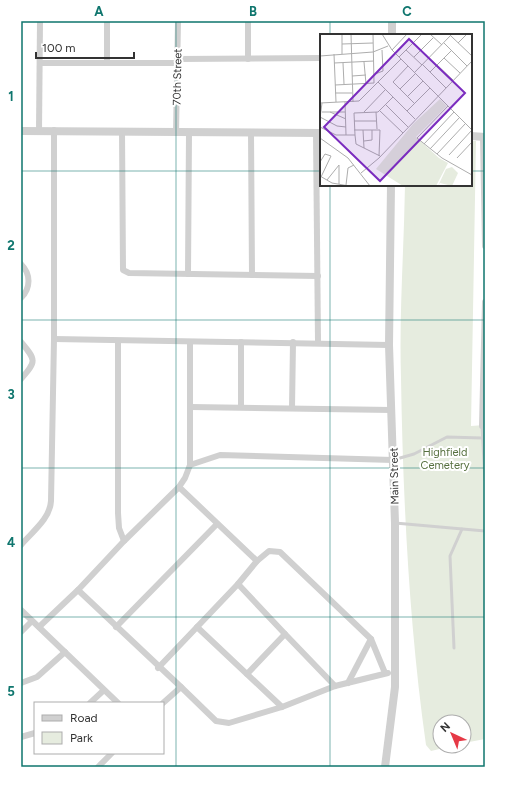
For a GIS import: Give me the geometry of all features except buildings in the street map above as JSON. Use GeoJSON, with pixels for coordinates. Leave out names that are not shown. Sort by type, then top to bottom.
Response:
{"type":"FeatureCollection","features":[{"type":"Feature","properties":{"kind":"street"},"geometry":{"type":"LineString","coordinates":[[39,131],[40,21]]}},
{"type":"Feature","properties":{"kind":"street"},"geometry":{"type":"LineString","coordinates":[[107,21],[107,63]]}},
{"type":"Feature","properties":{"kind":"street","name":"70th Street"},"geometry":{"type":"LineString","coordinates":[[176,133],[178,21]]}},
{"type":"Feature","properties":{"kind":"street"},"geometry":{"type":"LineString","coordinates":[[248,21],[248,59]]}},
{"type":"Feature","properties":{"kind":"street"},"geometry":{"type":"LineString","coordinates":[[392,21],[392,34]]}},
{"type":"Feature","properties":{"kind":"street"},"geometry":{"type":"LineString","coordinates":[[40,63],[320,58]]}},
{"type":"Feature","properties":{"kind":"street"},"geometry":{"type":"LineString","coordinates":[[22,542],[51,509],[54,339],[54,130]]}},
{"type":"Feature","properties":{"kind":"street"},"geometry":{"type":"LineString","coordinates":[[21,131],[54,130],[176,133],[318,133],[318,342]]}},
{"type":"Feature","properties":{"kind":"street"},"geometry":{"type":"LineString","coordinates":[[122,131],[123,270],[129,274],[318,276]]}},
{"type":"Feature","properties":{"kind":"street"},"geometry":{"type":"LineString","coordinates":[[188,274],[189,133]]}},
{"type":"Feature","properties":{"kind":"street"},"geometry":{"type":"LineString","coordinates":[[251,133],[252,275]]}},
{"type":"Feature","properties":{"kind":"street"},"geometry":{"type":"LineString","coordinates":[[472,136],[484,137],[485,246]]}},
{"type":"Feature","properties":{"kind":"street","name":"Main Street"},"geometry":{"type":"LineString","coordinates":[[385,767],[395,687],[395,523],[389,345],[391,186]]}},
{"type":"Feature","properties":{"kind":"street"},"geometry":{"type":"LineString","coordinates":[[21,264],[29,276],[29,286],[21,298]]}},
{"type":"Feature","properties":{"kind":"street"},"geometry":{"type":"LineString","coordinates":[[484,426],[485,302]]}},
{"type":"Feature","properties":{"kind":"street"},"geometry":{"type":"LineString","coordinates":[[54,339],[190,342],[318,342],[389,345]]}},
{"type":"Feature","properties":{"kind":"street"},"geometry":{"type":"LineString","coordinates":[[118,341],[118,513],[119,528],[124,541]]}},
{"type":"Feature","properties":{"kind":"street"},"geometry":{"type":"LineString","coordinates":[[21,342],[33,356],[34,360],[32,367],[21,379]]}},
{"type":"Feature","properties":{"kind":"street"},"geometry":{"type":"LineString","coordinates":[[39,627],[78,590],[124,541],[179,487],[185,478],[190,465],[190,342]]}},
{"type":"Feature","properties":{"kind":"street"},"geometry":{"type":"LineString","coordinates":[[241,342],[241,407]]}},
{"type":"Feature","properties":{"kind":"street"},"geometry":{"type":"LineString","coordinates":[[292,408],[293,342]]}},
{"type":"Feature","properties":{"kind":"street"},"geometry":{"type":"LineString","coordinates":[[191,407],[392,410]]}},
{"type":"Feature","properties":{"kind":"street"},"geometry":{"type":"LineString","coordinates":[[190,465],[220,455],[393,460]]}},
{"type":"Feature","properties":{"kind":"street"},"geometry":{"type":"LineString","coordinates":[[179,487],[256,561]]}},
{"type":"Feature","properties":{"kind":"street"},"geometry":{"type":"LineString","coordinates":[[116,627],[217,524]]}},
{"type":"Feature","properties":{"kind":"street"},"geometry":{"type":"LineString","coordinates":[[158,668],[238,584],[256,561],[269,551],[280,552],[371,639],[385,673]]}},
{"type":"Feature","properties":{"kind":"street"},"geometry":{"type":"LineString","coordinates":[[238,584],[335,686]]}},
{"type":"Feature","properties":{"kind":"street"},"geometry":{"type":"LineString","coordinates":[[78,590],[158,668],[181,687],[216,721],[229,724],[282,707],[335,686],[395,671]]}},
{"type":"Feature","properties":{"kind":"street"},"geometry":{"type":"LineString","coordinates":[[21,610],[117,702]]}},
{"type":"Feature","properties":{"kind":"street"},"geometry":{"type":"LineString","coordinates":[[21,632],[32,621]]}},
{"type":"Feature","properties":{"kind":"street"},"geometry":{"type":"LineString","coordinates":[[197,627],[282,707]]}},
{"type":"Feature","properties":{"kind":"street"},"geometry":{"type":"LineString","coordinates":[[246,674],[285,634]]}},
{"type":"Feature","properties":{"kind":"street"},"geometry":{"type":"LineString","coordinates":[[348,683],[371,639]]}},
{"type":"Feature","properties":{"kind":"street"},"geometry":{"type":"LineString","coordinates":[[21,683],[37,677],[49,668],[65,652]]}},
{"type":"Feature","properties":{"kind":"street"},"geometry":{"type":"LineString","coordinates":[[164,702],[181,687]]}},
{"type":"Feature","properties":{"kind":"street"},"geometry":{"type":"LineString","coordinates":[[91,702],[104,690]]}},
{"type":"Feature","properties":{"kind":"street"},"geometry":{"type":"LineString","coordinates":[[21,737],[34,733]]}},
{"type":"Feature","properties":{"kind":"street"},"geometry":{"type":"LineString","coordinates":[[98,767],[111,754]]}},
{"type":"Feature","properties":{"kind":"lane"},"geometry":{"type":"LineString","coordinates":[[484,426],[482,438],[485,480]]}},
{"type":"Feature","properties":{"kind":"lane"},"geometry":{"type":"LineString","coordinates":[[393,460],[414,454],[447,437],[482,438]]}},
{"type":"Feature","properties":{"kind":"lane"},"geometry":{"type":"LineString","coordinates":[[395,523],[485,531]]}},
{"type":"Feature","properties":{"kind":"lane"},"geometry":{"type":"LineString","coordinates":[[454,648],[450,556],[462,529]]}},
{"type":"Feature","properties":{"kind":"green space","name":"Highfield Cemetery"},"geometry":{"type":"Polygon","coordinates":[[[472,141],[476,141],[471,426],[485,425],[485,739],[472,741],[472,714],[432,714],[431,751],[426,745],[411,608],[405,516],[401,354],[405,186],[472,186],[472,141]]]}}]}
